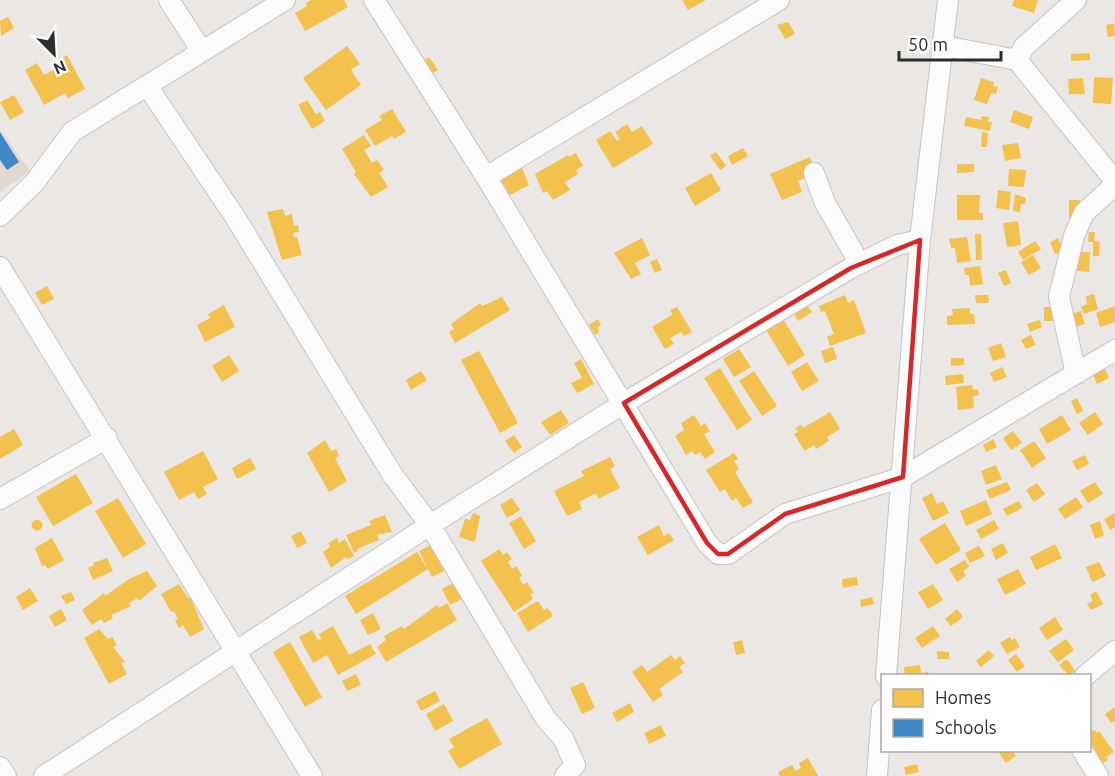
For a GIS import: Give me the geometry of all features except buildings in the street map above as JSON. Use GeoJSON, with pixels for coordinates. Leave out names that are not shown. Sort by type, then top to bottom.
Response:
{"type":"FeatureCollection","features":[{"type":"Feature","properties":{"kind":"street"},"geometry":{"type":"LineString","coordinates":[[169,0],[201,50]]}},
{"type":"Feature","properties":{"kind":"street"},"geometry":{"type":"LineString","coordinates":[[0,216],[35,182],[72,132],[285,0]]}},
{"type":"Feature","properties":{"kind":"street"},"geometry":{"type":"LineString","coordinates":[[374,0],[486,177],[707,543],[718,554],[728,554],[785,514],[903,477],[1115,350]]}},
{"type":"Feature","properties":{"kind":"street"},"geometry":{"type":"LineString","coordinates":[[486,177],[779,0]]}},
{"type":"Feature","properties":{"kind":"street"},"geometry":{"type":"LineString","coordinates":[[885,674],[903,477],[920,240],[948,0]]}},
{"type":"Feature","properties":{"kind":"street"},"geometry":{"type":"LineString","coordinates":[[1017,60],[1024,47],[1076,0]]}},
{"type":"Feature","properties":{"kind":"street"},"geometry":{"type":"LineString","coordinates":[[944,46],[1017,60],[1115,183],[1084,213],[1074,236],[1059,297],[1076,374]]}},
{"type":"Feature","properties":{"kind":"street"},"geometry":{"type":"LineString","coordinates":[[148,87],[237,220],[392,474],[430,525],[511,663],[546,719],[562,738],[575,765],[566,776]]}},
{"type":"Feature","properties":{"kind":"street"},"geometry":{"type":"LineString","coordinates":[[814,173],[825,203],[860,264]]}},
{"type":"Feature","properties":{"kind":"street"},"geometry":{"type":"LineString","coordinates":[[44,776],[430,525],[624,404],[860,264],[897,245],[920,240]]}},
{"type":"Feature","properties":{"kind":"street"},"geometry":{"type":"LineString","coordinates":[[0,267],[312,776]]}},
{"type":"Feature","properties":{"kind":"street"},"geometry":{"type":"LineString","coordinates":[[0,499],[106,438]]}},
{"type":"Feature","properties":{"kind":"street"},"geometry":{"type":"LineString","coordinates":[[1086,674],[1115,651]]}},
{"type":"Feature","properties":{"kind":"street"},"geometry":{"type":"LineString","coordinates":[[877,776],[881,723]]}},
{"type":"Feature","properties":{"kind":"street"},"geometry":{"type":"LineString","coordinates":[[1083,752],[1098,776]]}},
{"type":"Feature","properties":{"kind":"street"},"geometry":{"type":"LineString","coordinates":[[0,767],[6,776]]}},
{"type":"Feature","properties":{"kind":"highlighted area"},"geometry":{"type":"Polygon","coordinates":[[[920,240],[903,477],[785,514],[728,554],[718,554],[707,543],[624,403],[851,268],[920,240]]]}},
{"type":"Feature","properties":{"kind":"shaded area"},"geometry":{"type":"Polygon","coordinates":[[[0,130],[30,171],[0,192],[0,130]]]}}]}
